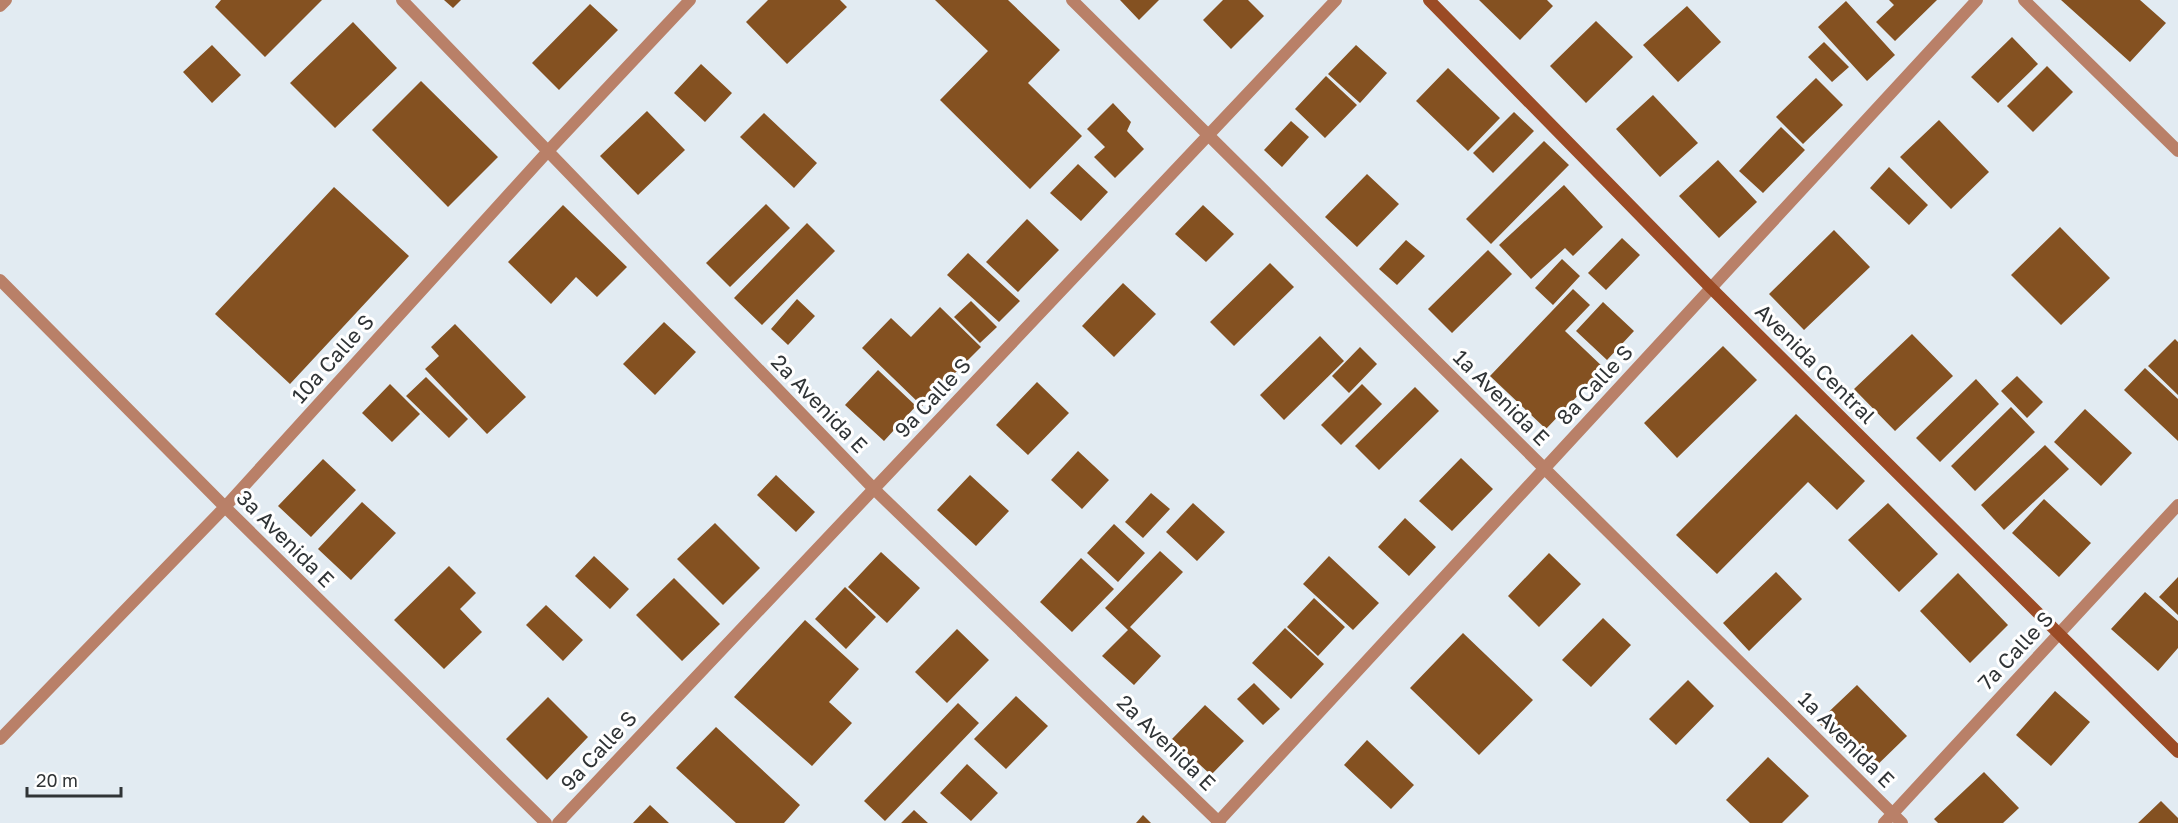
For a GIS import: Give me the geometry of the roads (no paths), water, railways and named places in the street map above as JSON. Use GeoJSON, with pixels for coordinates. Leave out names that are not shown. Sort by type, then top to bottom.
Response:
{"type":"FeatureCollection","features":[{"type":"Feature","properties":{"kind":"street"},"geometry":{"type":"LineString","coordinates":[[0,6],[6,0]]}},
{"type":"Feature","properties":{"kind":"street","name":"2a Avenida E"},"geometry":{"type":"LineString","coordinates":[[402,0],[874,489],[1219,822]]}},
{"type":"Feature","properties":{"kind":"street","name":"10a Calle S"},"geometry":{"type":"LineString","coordinates":[[0,739],[225,507],[549,150],[690,0]]}},
{"type":"Feature","properties":{"kind":"street","name":"1a Avenida E"},"geometry":{"type":"LineString","coordinates":[[1072,0],[1898,818]]}},
{"type":"Feature","properties":{"kind":"street","name":"9a Calle S"},"geometry":{"type":"LineString","coordinates":[[558,823],[1336,0]]}},
{"type":"Feature","properties":{"kind":"street","name":"Avenida Central"},"geometry":{"type":"LineString","coordinates":[[1429,0],[1711,288],[2178,752]]}},
{"type":"Feature","properties":{"kind":"street","name":"8a Calle S"},"geometry":{"type":"LineString","coordinates":[[1219,822],[1977,0]]}},
{"type":"Feature","properties":{"kind":"street"},"geometry":{"type":"LineString","coordinates":[[2024,0],[2178,151]]}},
{"type":"Feature","properties":{"kind":"street","name":"3a Avenida E"},"geometry":{"type":"LineString","coordinates":[[0,280],[225,507],[546,823]]}},
{"type":"Feature","properties":{"kind":"street","name":"7a Calle S"},"geometry":{"type":"LineString","coordinates":[[1884,823],[1898,818],[2058,634],[2178,505]]}}]}
